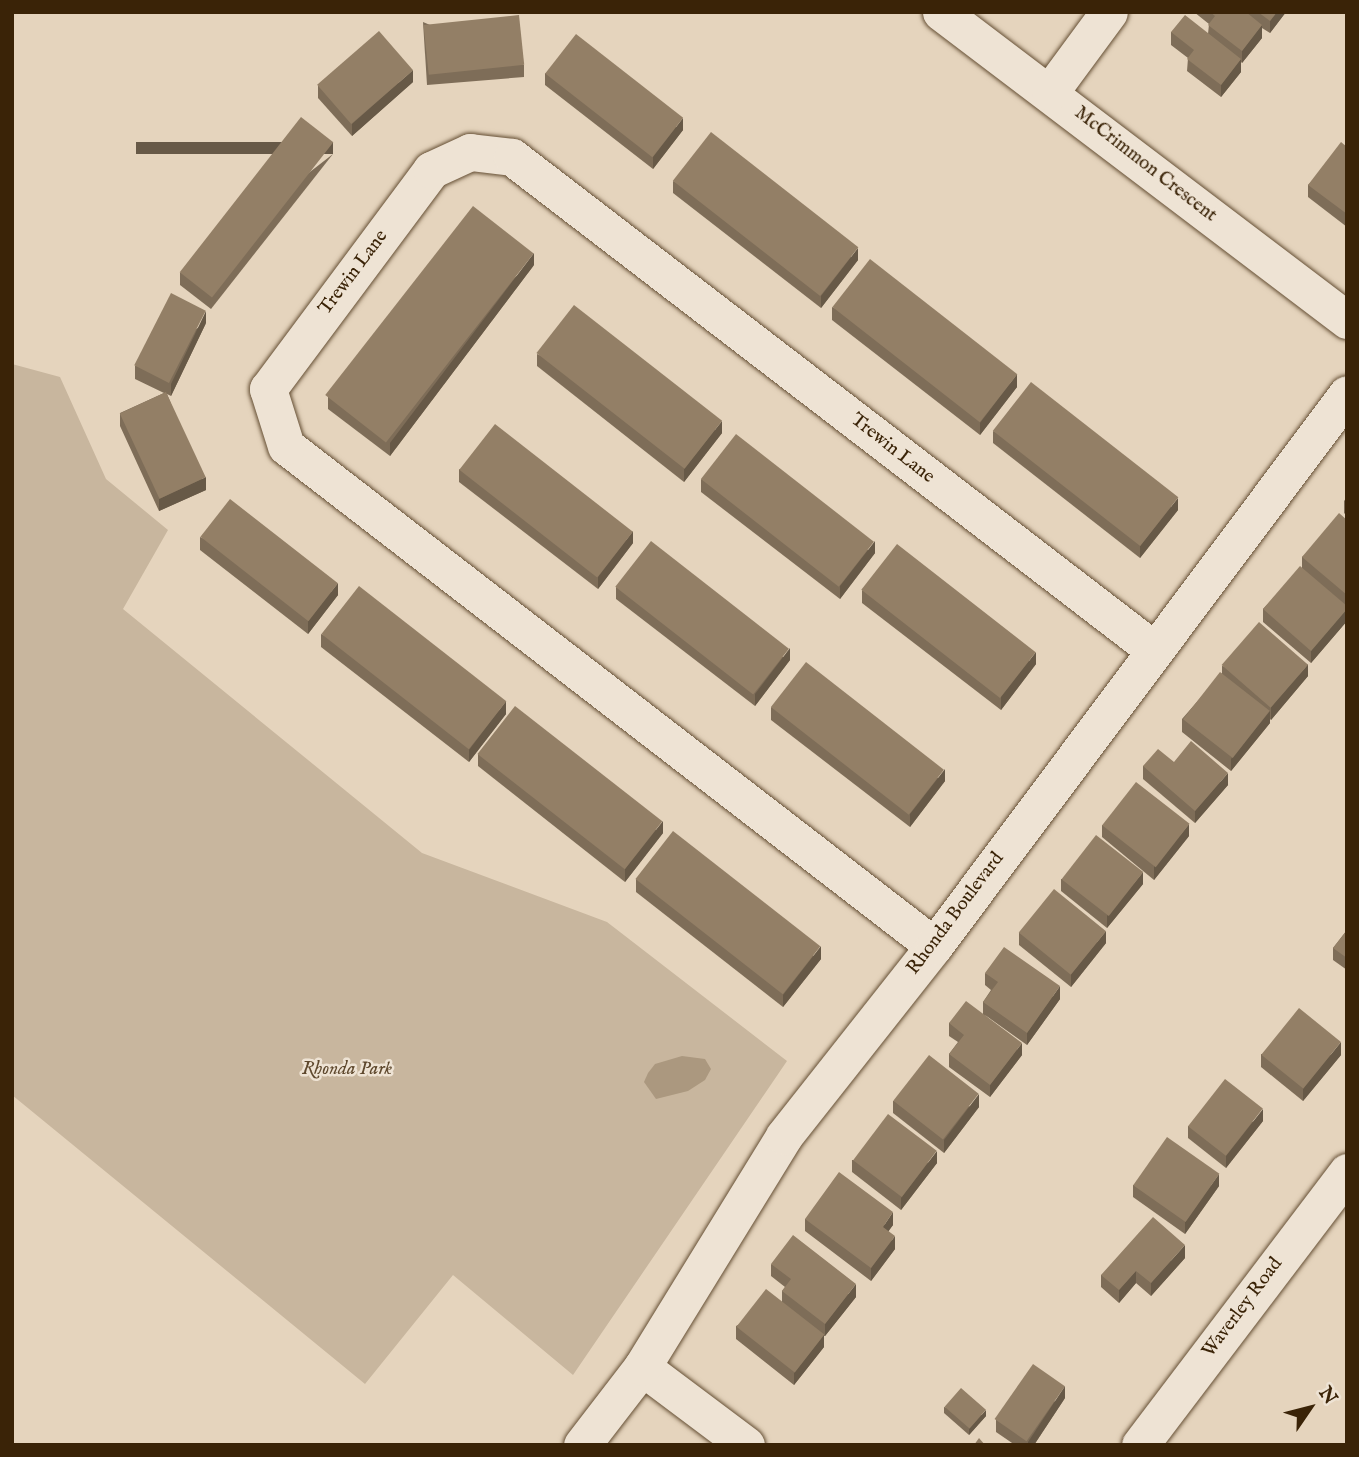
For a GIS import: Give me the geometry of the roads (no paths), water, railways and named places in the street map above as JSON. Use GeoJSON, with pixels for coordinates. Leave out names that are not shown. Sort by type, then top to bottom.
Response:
{"type":"FeatureCollection","features":[{"type":"Feature","properties":{"kind":"street","name":"McCrimmon Crescent"},"geometry":{"type":"LineString","coordinates":[[941,12],[1050,92],[1347,320]]}},
{"type":"Feature","properties":{"kind":"street"},"geometry":{"type":"LineString","coordinates":[[1050,92],[1109,12]]}},
{"type":"Feature","properties":{"kind":"street","name":"Trewin Lane"},"geometry":{"type":"LineString","coordinates":[[934,946],[286,446],[268,389],[431,170],[470,152],[512,157],[1153,649]]}},
{"type":"Feature","properties":{"kind":"street","name":"Rhonda Boulevard"},"geometry":{"type":"LineString","coordinates":[[582,1445],[642,1367],[784,1136],[934,946],[1153,649],[1347,394]]}},
{"type":"Feature","properties":{"kind":"street","name":"Waverley Road"},"geometry":{"type":"LineString","coordinates":[[1140,1445],[1347,1172]]}},
{"type":"Feature","properties":{"kind":"street"},"geometry":{"type":"LineString","coordinates":[[642,1367],[746,1445]]}},
{"type":"Feature","properties":{"kind":"park label","name":"Rhonda Park"},"geometry":{"type":"Point","coordinates":[347,1070]}}]}
